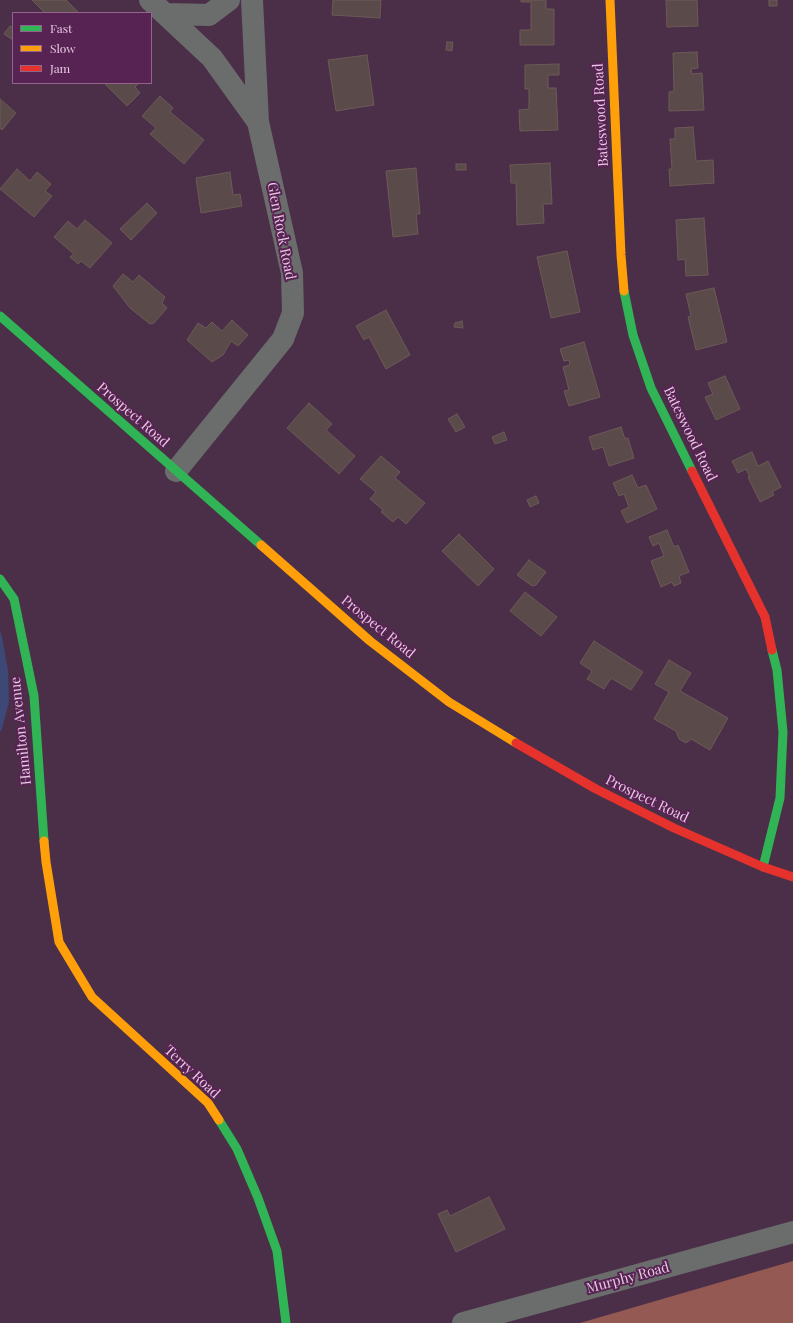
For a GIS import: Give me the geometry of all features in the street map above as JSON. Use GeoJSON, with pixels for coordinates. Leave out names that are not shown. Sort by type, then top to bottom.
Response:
{"type":"FeatureCollection","features":[{"type":"Feature","properties":{"kind":"street"},"geometry":{"type":"LineString","coordinates":[[158,7],[209,15],[229,0]]}},
{"type":"Feature","properties":{"kind":"street","name":"Glen Rock Road"},"geometry":{"type":"LineString","coordinates":[[176,471],[283,339],[293,313],[292,273],[258,122],[252,0]]}},
{"type":"Feature","properties":{"kind":"street","name":"Bateswood Road"},"geometry":{"type":"LineString","coordinates":[[610,0],[621,255],[626,297],[633,335],[651,388],[765,617],[777,670],[784,732],[780,798],[763,867]]}},
{"type":"Feature","properties":{"kind":"street"},"geometry":{"type":"LineString","coordinates":[[158,7],[212,58],[258,122]]}},
{"type":"Feature","properties":{"kind":"street","name":"Prospect Road"},"geometry":{"type":"LineString","coordinates":[[0,316],[370,641],[449,702],[514,742],[596,789],[674,828],[763,867],[793,877]]}},
{"type":"Feature","properties":{"kind":"street","name":"Hamilton Avenue"},"geometry":{"type":"LineString","coordinates":[[0,580],[14,599],[34,696],[46,862]]}},
{"type":"Feature","properties":{"kind":"street","name":"Terry Road"},"geometry":{"type":"LineString","coordinates":[[46,862],[58,942],[92,997],[159,1060],[208,1103],[237,1149],[258,1198],[277,1251],[286,1323]]}},
{"type":"Feature","properties":{"kind":"street","name":"Murphy Road"},"geometry":{"type":"LineString","coordinates":[[463,1323],[793,1232]]}},
{"type":"Feature","properties":{"kind":"shaded area"},"geometry":{"type":"Polygon","coordinates":[[[793,1261],[793,1323],[580,1323],[793,1261]]]}},
{"type":"Feature","properties":{"kind":"water"},"geometry":{"type":"Polygon","coordinates":[[[0,630],[8,671],[9,702],[0,732],[0,630]]]}},
{"type":"Feature","properties":{"kind":"building"},"geometry":{"type":"Polygon","coordinates":[[[32,0],[66,0],[78,12],[44,12],[32,0]]]}},
{"type":"Feature","properties":{"kind":"building"},"geometry":{"type":"Polygon","coordinates":[[[333,0],[381,0],[380,18],[332,15],[333,0]]]}},
{"type":"Feature","properties":{"kind":"building"},"geometry":{"type":"Polygon","coordinates":[[[521,0],[546,0],[546,9],[554,9],[554,45],[520,45],[520,30],[531,30],[531,2],[521,2],[521,0]]]}},
{"type":"Feature","properties":{"kind":"building"},"geometry":{"type":"Polygon","coordinates":[[[666,0],[697,0],[698,26],[667,27],[666,0]]]}},
{"type":"Feature","properties":{"kind":"building"},"geometry":{"type":"Polygon","coordinates":[[[769,0],[777,0],[777,6],[769,6],[769,0]]]}},
{"type":"Feature","properties":{"kind":"building"},"geometry":{"type":"Polygon","coordinates":[[[10,26],[12,27],[12,39],[4,34],[10,26]]]}},
{"type":"Feature","properties":{"kind":"building"},"geometry":{"type":"Polygon","coordinates":[[[447,42],[453,42],[452,51],[446,50],[447,42]]]}},
{"type":"Feature","properties":{"kind":"building"},"geometry":{"type":"Polygon","coordinates":[[[697,52],[698,68],[691,69],[692,74],[702,73],[704,110],[669,111],[669,92],[674,91],[673,53],[697,52]]]}},
{"type":"Feature","properties":{"kind":"building"},"geometry":{"type":"Polygon","coordinates":[[[367,55],[374,105],[336,111],[328,60],[367,55]]]}},
{"type":"Feature","properties":{"kind":"building"},"geometry":{"type":"Polygon","coordinates":[[[559,64],[559,75],[548,75],[548,88],[556,88],[558,130],[520,131],[519,110],[529,109],[529,89],[525,89],[525,65],[559,64]]]}},
{"type":"Feature","properties":{"kind":"building"},"geometry":{"type":"Polygon","coordinates":[[[105,84],[138,84],[135,87],[140,93],[127,106],[105,84]]]}},
{"type":"Feature","properties":{"kind":"building"},"geometry":{"type":"Polygon","coordinates":[[[160,96],[173,108],[170,112],[204,140],[184,164],[150,134],[156,128],[142,116],[160,96]]]}},
{"type":"Feature","properties":{"kind":"building"},"geometry":{"type":"Polygon","coordinates":[[[0,99],[16,113],[2,130],[0,128],[0,99]]]}},
{"type":"Feature","properties":{"kind":"building"},"geometry":{"type":"Polygon","coordinates":[[[693,127],[696,161],[713,160],[714,183],[670,186],[669,169],[672,169],[670,139],[675,139],[675,128],[693,127]]]}},
{"type":"Feature","properties":{"kind":"building"},"geometry":{"type":"Polygon","coordinates":[[[550,163],[552,204],[543,204],[544,223],[517,225],[516,183],[511,183],[510,165],[550,163]]]}},
{"type":"Feature","properties":{"kind":"building"},"geometry":{"type":"Polygon","coordinates":[[[456,164],[466,164],[466,170],[456,170],[456,164]]]}},
{"type":"Feature","properties":{"kind":"building"},"geometry":{"type":"Polygon","coordinates":[[[416,168],[420,214],[416,214],[418,234],[393,237],[386,171],[416,168]]]}},
{"type":"Feature","properties":{"kind":"building"},"geometry":{"type":"Polygon","coordinates":[[[17,169],[30,181],[37,172],[51,184],[45,191],[52,196],[34,217],[0,189],[17,169]]]}},
{"type":"Feature","properties":{"kind":"building"},"geometry":{"type":"Polygon","coordinates":[[[230,172],[233,195],[240,194],[242,206],[201,213],[196,178],[230,172]]]}},
{"type":"Feature","properties":{"kind":"building"},"geometry":{"type":"Polygon","coordinates":[[[147,203],[157,213],[131,240],[120,229],[147,203]]]}},
{"type":"Feature","properties":{"kind":"building"},"geometry":{"type":"Polygon","coordinates":[[[704,218],[708,275],[686,276],[685,259],[678,260],[676,220],[704,218]]]}},
{"type":"Feature","properties":{"kind":"building"},"geometry":{"type":"Polygon","coordinates":[[[85,220],[112,243],[90,268],[81,261],[78,264],[70,257],[74,254],[54,237],[68,221],[77,229],[85,220]]]}},
{"type":"Feature","properties":{"kind":"building"},"geometry":{"type":"Polygon","coordinates":[[[567,251],[580,312],[551,318],[537,257],[567,251]]]}},
{"type":"Feature","properties":{"kind":"building"},"geometry":{"type":"Polygon","coordinates":[[[123,274],[133,282],[139,275],[165,297],[162,303],[167,308],[154,323],[150,324],[130,308],[113,286],[123,274]]]}},
{"type":"Feature","properties":{"kind":"building"},"geometry":{"type":"Polygon","coordinates":[[[714,288],[727,342],[696,350],[688,317],[691,316],[686,294],[714,288]]]}},
{"type":"Feature","properties":{"kind":"building"},"geometry":{"type":"Polygon","coordinates":[[[386,310],[410,355],[386,369],[369,337],[364,340],[356,326],[386,310]]]}},
{"type":"Feature","properties":{"kind":"building"},"geometry":{"type":"Polygon","coordinates":[[[232,320],[248,335],[238,346],[231,341],[223,355],[212,362],[187,340],[198,323],[206,328],[212,322],[222,331],[232,320]]]}},
{"type":"Feature","properties":{"kind":"building"},"geometry":{"type":"Polygon","coordinates":[[[462,321],[463,328],[454,327],[455,323],[462,321]]]}},
{"type":"Feature","properties":{"kind":"building"},"geometry":{"type":"Polygon","coordinates":[[[584,342],[600,397],[569,406],[564,391],[569,390],[563,367],[570,365],[569,360],[564,361],[560,349],[584,342]]]}},
{"type":"Feature","properties":{"kind":"building"},"geometry":{"type":"Polygon","coordinates":[[[725,376],[740,409],[716,420],[705,397],[713,394],[708,383],[725,376]]]}},
{"type":"Feature","properties":{"kind":"building"},"geometry":{"type":"Polygon","coordinates":[[[309,403],[332,424],[326,430],[355,456],[339,474],[287,428],[309,403]]]}},
{"type":"Feature","properties":{"kind":"building"},"geometry":{"type":"Polygon","coordinates":[[[457,414],[465,427],[456,432],[448,419],[457,414]]]}},
{"type":"Feature","properties":{"kind":"building"},"geometry":{"type":"Polygon","coordinates":[[[621,427],[625,439],[628,438],[634,458],[609,466],[603,447],[593,450],[589,437],[621,427]]]}},
{"type":"Feature","properties":{"kind":"building"},"geometry":{"type":"Polygon","coordinates":[[[504,432],[507,440],[495,444],[492,437],[504,432]]]}},
{"type":"Feature","properties":{"kind":"building"},"geometry":{"type":"Polygon","coordinates":[[[752,452],[758,466],[768,461],[781,487],[772,492],[774,495],[760,502],[748,477],[750,477],[746,469],[738,473],[732,461],[752,452]]]}},
{"type":"Feature","properties":{"kind":"building"},"geometry":{"type":"Polygon","coordinates":[[[381,456],[400,472],[395,478],[425,503],[406,524],[398,517],[393,522],[381,512],[383,510],[370,499],[376,492],[360,479],[381,456]]]}},
{"type":"Feature","properties":{"kind":"building"},"geometry":{"type":"Polygon","coordinates":[[[632,475],[638,488],[646,485],[657,509],[627,523],[621,511],[629,507],[624,494],[619,496],[613,483],[632,475]]]}},
{"type":"Feature","properties":{"kind":"building"},"geometry":{"type":"Polygon","coordinates":[[[536,496],[539,503],[530,507],[527,500],[536,496]]]}},
{"type":"Feature","properties":{"kind":"building"},"geometry":{"type":"Polygon","coordinates":[[[667,530],[674,547],[678,545],[689,572],[679,576],[681,583],[674,586],[672,582],[661,587],[651,561],[664,556],[659,543],[653,546],[649,537],[667,530]]]}},
{"type":"Feature","properties":{"kind":"building"},"geometry":{"type":"Polygon","coordinates":[[[459,534],[494,569],[478,586],[442,551],[459,534]]]}},
{"type":"Feature","properties":{"kind":"building"},"geometry":{"type":"Polygon","coordinates":[[[529,560],[546,572],[536,585],[532,586],[517,575],[529,560]]]}},
{"type":"Feature","properties":{"kind":"building"},"geometry":{"type":"Polygon","coordinates":[[[525,592],[557,617],[541,636],[510,611],[525,592]]]}},
{"type":"Feature","properties":{"kind":"building"},"geometry":{"type":"Polygon","coordinates":[[[594,641],[643,672],[631,690],[611,678],[604,689],[587,679],[592,671],[580,663],[594,641]]]}},
{"type":"Feature","properties":{"kind":"building"},"geometry":{"type":"Polygon","coordinates":[[[669,660],[691,673],[680,691],[728,718],[710,750],[691,739],[686,743],[679,739],[676,731],[654,719],[669,692],[655,684],[669,660]]]}},
{"type":"Feature","properties":{"kind":"building"},"geometry":{"type":"Polygon","coordinates":[[[489,1197],[505,1229],[456,1252],[438,1214],[447,1210],[450,1216],[489,1197]]]}},
{"type":"Feature","properties":{"kind":"traffic: fast"},"geometry":{"type":"LineString","coordinates":[[624,291],[633,335],[651,388],[692,471]]}},
{"type":"Feature","properties":{"kind":"traffic: fast"},"geometry":{"type":"LineString","coordinates":[[0,316],[261,545]]}},
{"type":"Feature","properties":{"kind":"traffic: fast"},"geometry":{"type":"LineString","coordinates":[[0,579],[14,599],[34,696],[44,841]]}},
{"type":"Feature","properties":{"kind":"traffic: fast"},"geometry":{"type":"LineString","coordinates":[[763,867],[780,798],[783,732],[777,670],[772,650]]}},
{"type":"Feature","properties":{"kind":"traffic: fast"},"geometry":{"type":"LineString","coordinates":[[219,1120],[237,1149],[258,1198],[277,1251],[286,1323]]}},
{"type":"Feature","properties":{"kind":"traffic: slow"},"geometry":{"type":"LineString","coordinates":[[610,0],[621,255],[624,291]]}},
{"type":"Feature","properties":{"kind":"traffic: slow"},"geometry":{"type":"LineString","coordinates":[[261,545],[370,641],[449,702],[516,743]]}},
{"type":"Feature","properties":{"kind":"traffic: slow"},"geometry":{"type":"LineString","coordinates":[[44,841],[59,942],[92,997],[208,1103],[219,1120]]}},
{"type":"Feature","properties":{"kind":"traffic: jam"},"geometry":{"type":"LineString","coordinates":[[692,471],[765,617],[772,650]]}},
{"type":"Feature","properties":{"kind":"traffic: jam"},"geometry":{"type":"LineString","coordinates":[[516,743],[596,789],[674,828],[763,867],[793,877]]}}]}
